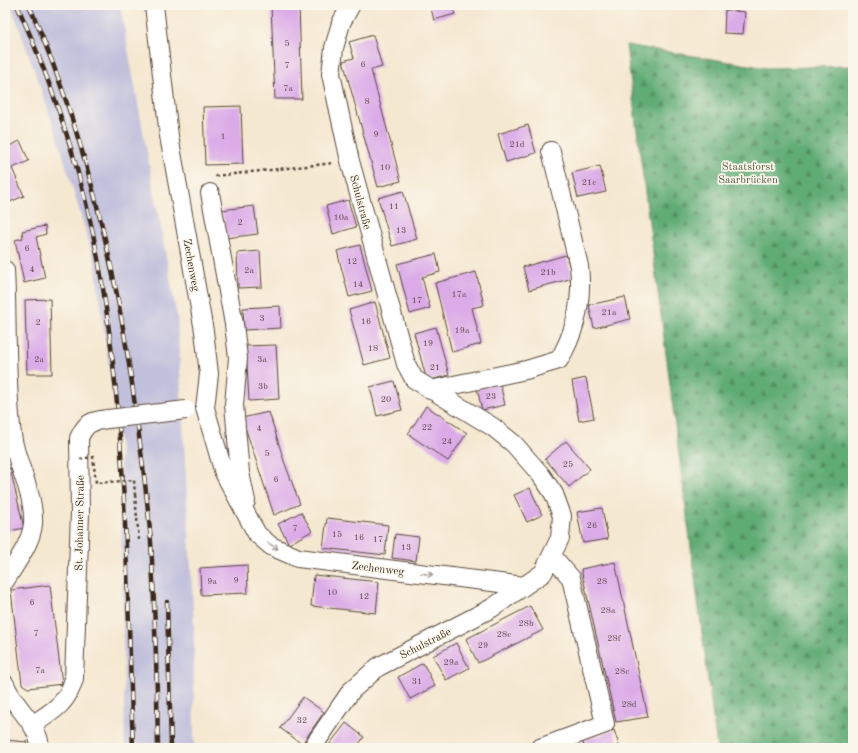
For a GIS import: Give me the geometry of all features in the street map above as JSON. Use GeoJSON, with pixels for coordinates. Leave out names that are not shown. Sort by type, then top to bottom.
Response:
{"type":"FeatureCollection","features":[{"type":"Feature","properties":{"kind":"street","name":"Zechenweg"},"geometry":{"type":"LineString","coordinates":[[154,5],[169,136],[204,331],[209,374],[205,408],[224,473],[257,534],[271,546],[298,558],[524,586]]}},
{"type":"Feature","properties":{"kind":"street","name":"Schulstraße"},"geometry":{"type":"LineString","coordinates":[[312,748],[351,691],[378,667],[492,608],[543,573],[560,538],[562,516],[554,494],[514,444],[493,427],[414,379],[401,351],[350,161],[331,74],[334,48],[341,23],[351,5]]}},
{"type":"Feature","properties":{"kind":"street"},"geometry":{"type":"LineString","coordinates":[[430,390],[526,370],[559,360],[566,348],[577,318],[581,283],[551,151]]}},
{"type":"Feature","properties":{"kind":"street","name":"Zechenweg"},"geometry":{"type":"LineString","coordinates":[[210,185],[234,324],[238,358],[234,405],[240,474],[249,517]]}},
{"type":"Feature","properties":{"kind":"street"},"geometry":{"type":"LineString","coordinates":[[5,270],[9,405],[12,437],[32,507],[33,525],[29,539],[5,581]]}},
{"type":"Feature","properties":{"kind":"street","name":"St. Johanner Straße"},"geometry":{"type":"LineString","coordinates":[[32,725],[64,702],[70,692],[74,679],[80,513],[79,438],[84,428],[94,421],[205,408]]}},
{"type":"Feature","properties":{"kind":"street"},"geometry":{"type":"LineString","coordinates":[[540,748],[605,724],[571,578],[552,556]]}},
{"type":"Feature","properties":{"kind":"street"},"geometry":{"type":"LineString","coordinates":[[5,684],[32,725],[40,741],[40,748]]}},
{"type":"Feature","properties":{"kind":"path"},"geometry":{"type":"LineString","coordinates":[[210,185],[350,161]]}},
{"type":"Feature","properties":{"kind":"path"},"geometry":{"type":"LineString","coordinates":[[80,459],[93,457],[96,483],[134,480],[139,541]]}},
{"type":"Feature","properties":{"kind":"shaded area"},"geometry":{"type":"Polygon","coordinates":[[[11,5],[120,5],[177,316],[194,624],[194,748],[125,748],[120,449],[95,263],[57,135],[11,5]]]}},
{"type":"Feature","properties":{"kind":"green space","name":"Staatsforst Saarbrücken"},"geometry":{"type":"Polygon","coordinates":[[[626,45],[767,68],[853,66],[853,748],[717,748],[626,45]]]}},
{"type":"Feature","properties":{"kind":"building"},"geometry":{"type":"Polygon","coordinates":[[[271,5],[299,5],[302,99],[275,99],[271,5]]]}},
{"type":"Feature","properties":{"kind":"building"},"geometry":{"type":"Polygon","coordinates":[[[430,5],[452,5],[455,14],[434,20],[430,5]]]}},
{"type":"Feature","properties":{"kind":"building"},"geometry":{"type":"Polygon","coordinates":[[[725,10],[745,12],[743,34],[724,33],[725,10]]]}},
{"type":"Feature","properties":{"kind":"building"},"geometry":{"type":"Polygon","coordinates":[[[373,35],[382,67],[371,70],[401,181],[378,187],[343,61],[354,58],[349,42],[373,35]]]}},
{"type":"Feature","properties":{"kind":"building"},"geometry":{"type":"Polygon","coordinates":[[[241,106],[243,164],[205,165],[203,107],[241,106]]]}},
{"type":"Feature","properties":{"kind":"building"},"geometry":{"type":"Polygon","coordinates":[[[528,125],[536,153],[506,162],[498,134],[528,125]]]}},
{"type":"Feature","properties":{"kind":"building"},"geometry":{"type":"Polygon","coordinates":[[[20,141],[29,161],[12,168],[24,196],[5,204],[5,148],[20,141]]]}},
{"type":"Feature","properties":{"kind":"building"},"geometry":{"type":"Polygon","coordinates":[[[600,166],[606,192],[578,198],[572,173],[600,166]]]}},
{"type":"Feature","properties":{"kind":"building"},"geometry":{"type":"Polygon","coordinates":[[[403,191],[417,239],[392,246],[378,198],[403,191]]]}},
{"type":"Feature","properties":{"kind":"building"},"geometry":{"type":"Polygon","coordinates":[[[348,200],[356,227],[333,234],[326,206],[348,200]]]}},
{"type":"Feature","properties":{"kind":"building"},"geometry":{"type":"Polygon","coordinates":[[[254,206],[258,234],[226,238],[222,210],[254,206]]]}},
{"type":"Feature","properties":{"kind":"building"},"geometry":{"type":"Polygon","coordinates":[[[45,226],[46,234],[36,237],[45,278],[24,283],[15,240],[23,238],[22,231],[45,226]]]}},
{"type":"Feature","properties":{"kind":"building"},"geometry":{"type":"Polygon","coordinates":[[[360,245],[372,291],[349,297],[337,251],[360,245]]]}},
{"type":"Feature","properties":{"kind":"building"},"geometry":{"type":"Polygon","coordinates":[[[260,251],[262,287],[238,288],[237,253],[260,251]]]}},
{"type":"Feature","properties":{"kind":"building"},"geometry":{"type":"Polygon","coordinates":[[[436,254],[440,272],[422,277],[430,308],[410,314],[397,264],[436,254]]]}},
{"type":"Feature","properties":{"kind":"building"},"geometry":{"type":"Polygon","coordinates":[[[566,255],[573,278],[529,290],[523,267],[566,255]]]}},
{"type":"Feature","properties":{"kind":"building"},"geometry":{"type":"Polygon","coordinates":[[[476,272],[484,305],[472,308],[481,344],[452,352],[435,283],[476,272]]]}},
{"type":"Feature","properties":{"kind":"building"},"geometry":{"type":"Polygon","coordinates":[[[625,297],[630,319],[594,328],[589,305],[625,297]]]}},
{"type":"Feature","properties":{"kind":"building"},"geometry":{"type":"Polygon","coordinates":[[[50,299],[52,374],[27,374],[25,300],[50,299]]]}},
{"type":"Feature","properties":{"kind":"building"},"geometry":{"type":"Polygon","coordinates":[[[375,302],[390,358],[364,365],[349,310],[375,302]]]}},
{"type":"Feature","properties":{"kind":"building"},"geometry":{"type":"Polygon","coordinates":[[[280,306],[281,328],[244,330],[243,308],[280,306]]]}},
{"type":"Feature","properties":{"kind":"building"},"geometry":{"type":"Polygon","coordinates":[[[436,327],[449,375],[427,381],[414,333],[436,327]]]}},
{"type":"Feature","properties":{"kind":"building"},"geometry":{"type":"Polygon","coordinates":[[[276,345],[279,399],[249,401],[246,346],[276,345]]]}},
{"type":"Feature","properties":{"kind":"building"},"geometry":{"type":"Polygon","coordinates":[[[586,378],[594,418],[579,421],[572,381],[586,378]]]}},
{"type":"Feature","properties":{"kind":"building"},"geometry":{"type":"Polygon","coordinates":[[[394,381],[402,410],[377,416],[370,387],[394,381]]]}},
{"type":"Feature","properties":{"kind":"building"},"geometry":{"type":"Polygon","coordinates":[[[500,383],[505,405],[482,410],[477,388],[500,383]]]}},
{"type":"Feature","properties":{"kind":"building"},"geometry":{"type":"Polygon","coordinates":[[[426,406],[467,433],[448,461],[408,434],[426,406]]]}},
{"type":"Feature","properties":{"kind":"building"},"geometry":{"type":"Polygon","coordinates":[[[269,412],[284,461],[300,504],[274,515],[242,418],[269,412]]]}},
{"type":"Feature","properties":{"kind":"building"},"geometry":{"type":"Polygon","coordinates":[[[566,441],[590,469],[569,487],[545,459],[566,441]]]}},
{"type":"Feature","properties":{"kind":"building"},"geometry":{"type":"Polygon","coordinates":[[[10,468],[24,528],[5,532],[5,469],[10,468]]]}},
{"type":"Feature","properties":{"kind":"building"},"geometry":{"type":"Polygon","coordinates":[[[530,488],[542,515],[527,522],[514,495],[530,488]]]}},
{"type":"Feature","properties":{"kind":"building"},"geometry":{"type":"Polygon","coordinates":[[[602,508],[608,539],[583,543],[577,512],[602,508]]]}},
{"type":"Feature","properties":{"kind":"building"},"geometry":{"type":"Polygon","coordinates":[[[301,512],[312,531],[289,544],[278,524],[301,512]]]}},
{"type":"Feature","properties":{"kind":"building"},"geometry":{"type":"Polygon","coordinates":[[[327,518],[388,525],[385,555],[323,548],[327,518]]]}},
{"type":"Feature","properties":{"kind":"building"},"geometry":{"type":"Polygon","coordinates":[[[395,534],[419,537],[416,561],[392,558],[395,534]]]}},
{"type":"Feature","properties":{"kind":"building"},"geometry":{"type":"Polygon","coordinates":[[[615,562],[648,717],[616,722],[581,569],[615,562]]]}},
{"type":"Feature","properties":{"kind":"building"},"geometry":{"type":"Polygon","coordinates":[[[247,565],[248,593],[201,595],[200,568],[247,565]]]}},
{"type":"Feature","properties":{"kind":"building"},"geometry":{"type":"Polygon","coordinates":[[[314,575],[379,582],[376,613],[311,606],[314,575]]]}},
{"type":"Feature","properties":{"kind":"building"},"geometry":{"type":"Polygon","coordinates":[[[50,585],[62,684],[28,688],[22,684],[11,590],[50,585]]]}},
{"type":"Feature","properties":{"kind":"building"},"geometry":{"type":"Polygon","coordinates":[[[530,606],[543,630],[478,663],[466,639],[530,606]]]}},
{"type":"Feature","properties":{"kind":"building"},"geometry":{"type":"Polygon","coordinates":[[[456,643],[469,668],[446,680],[433,656],[456,643]]]}},
{"type":"Feature","properties":{"kind":"building"},"geometry":{"type":"Polygon","coordinates":[[[423,663],[435,686],[410,699],[398,677],[423,663]]]}},
{"type":"Feature","properties":{"kind":"building"},"geometry":{"type":"Polygon","coordinates":[[[303,697],[324,712],[302,744],[280,728],[303,697]]]}},
{"type":"Feature","properties":{"kind":"building"},"geometry":{"type":"Polygon","coordinates":[[[346,723],[364,737],[356,748],[332,748],[329,745],[346,723]]]}},
{"type":"Feature","properties":{"kind":"building"},"geometry":{"type":"Polygon","coordinates":[[[614,730],[620,748],[585,748],[582,741],[614,730]]]}},
{"type":"Feature","properties":{"kind":"building"},"geometry":{"type":"Polygon","coordinates":[[[5,740],[27,742],[26,748],[5,748],[5,740]]]}},
{"type":"Feature","properties":{"kind":"building"},"geometry":{"type":"Polygon","coordinates":[[[52,745],[80,746],[80,748],[52,748],[52,745]]]}},
{"type":"Feature","properties":{"kind":"railway"},"geometry":{"type":"LineString","coordinates":[[17,5],[31,36],[56,101],[67,135],[86,203],[100,270],[109,329],[121,448],[133,748]]}},
{"type":"Feature","properties":{"kind":"railway"},"geometry":{"type":"LineString","coordinates":[[29,5],[50,56],[85,159],[99,212],[122,320],[131,374],[151,542],[156,645],[158,748]]}},
{"type":"Feature","properties":{"kind":"railway"},"geometry":{"type":"LineString","coordinates":[[167,602],[171,748]]}}]}
